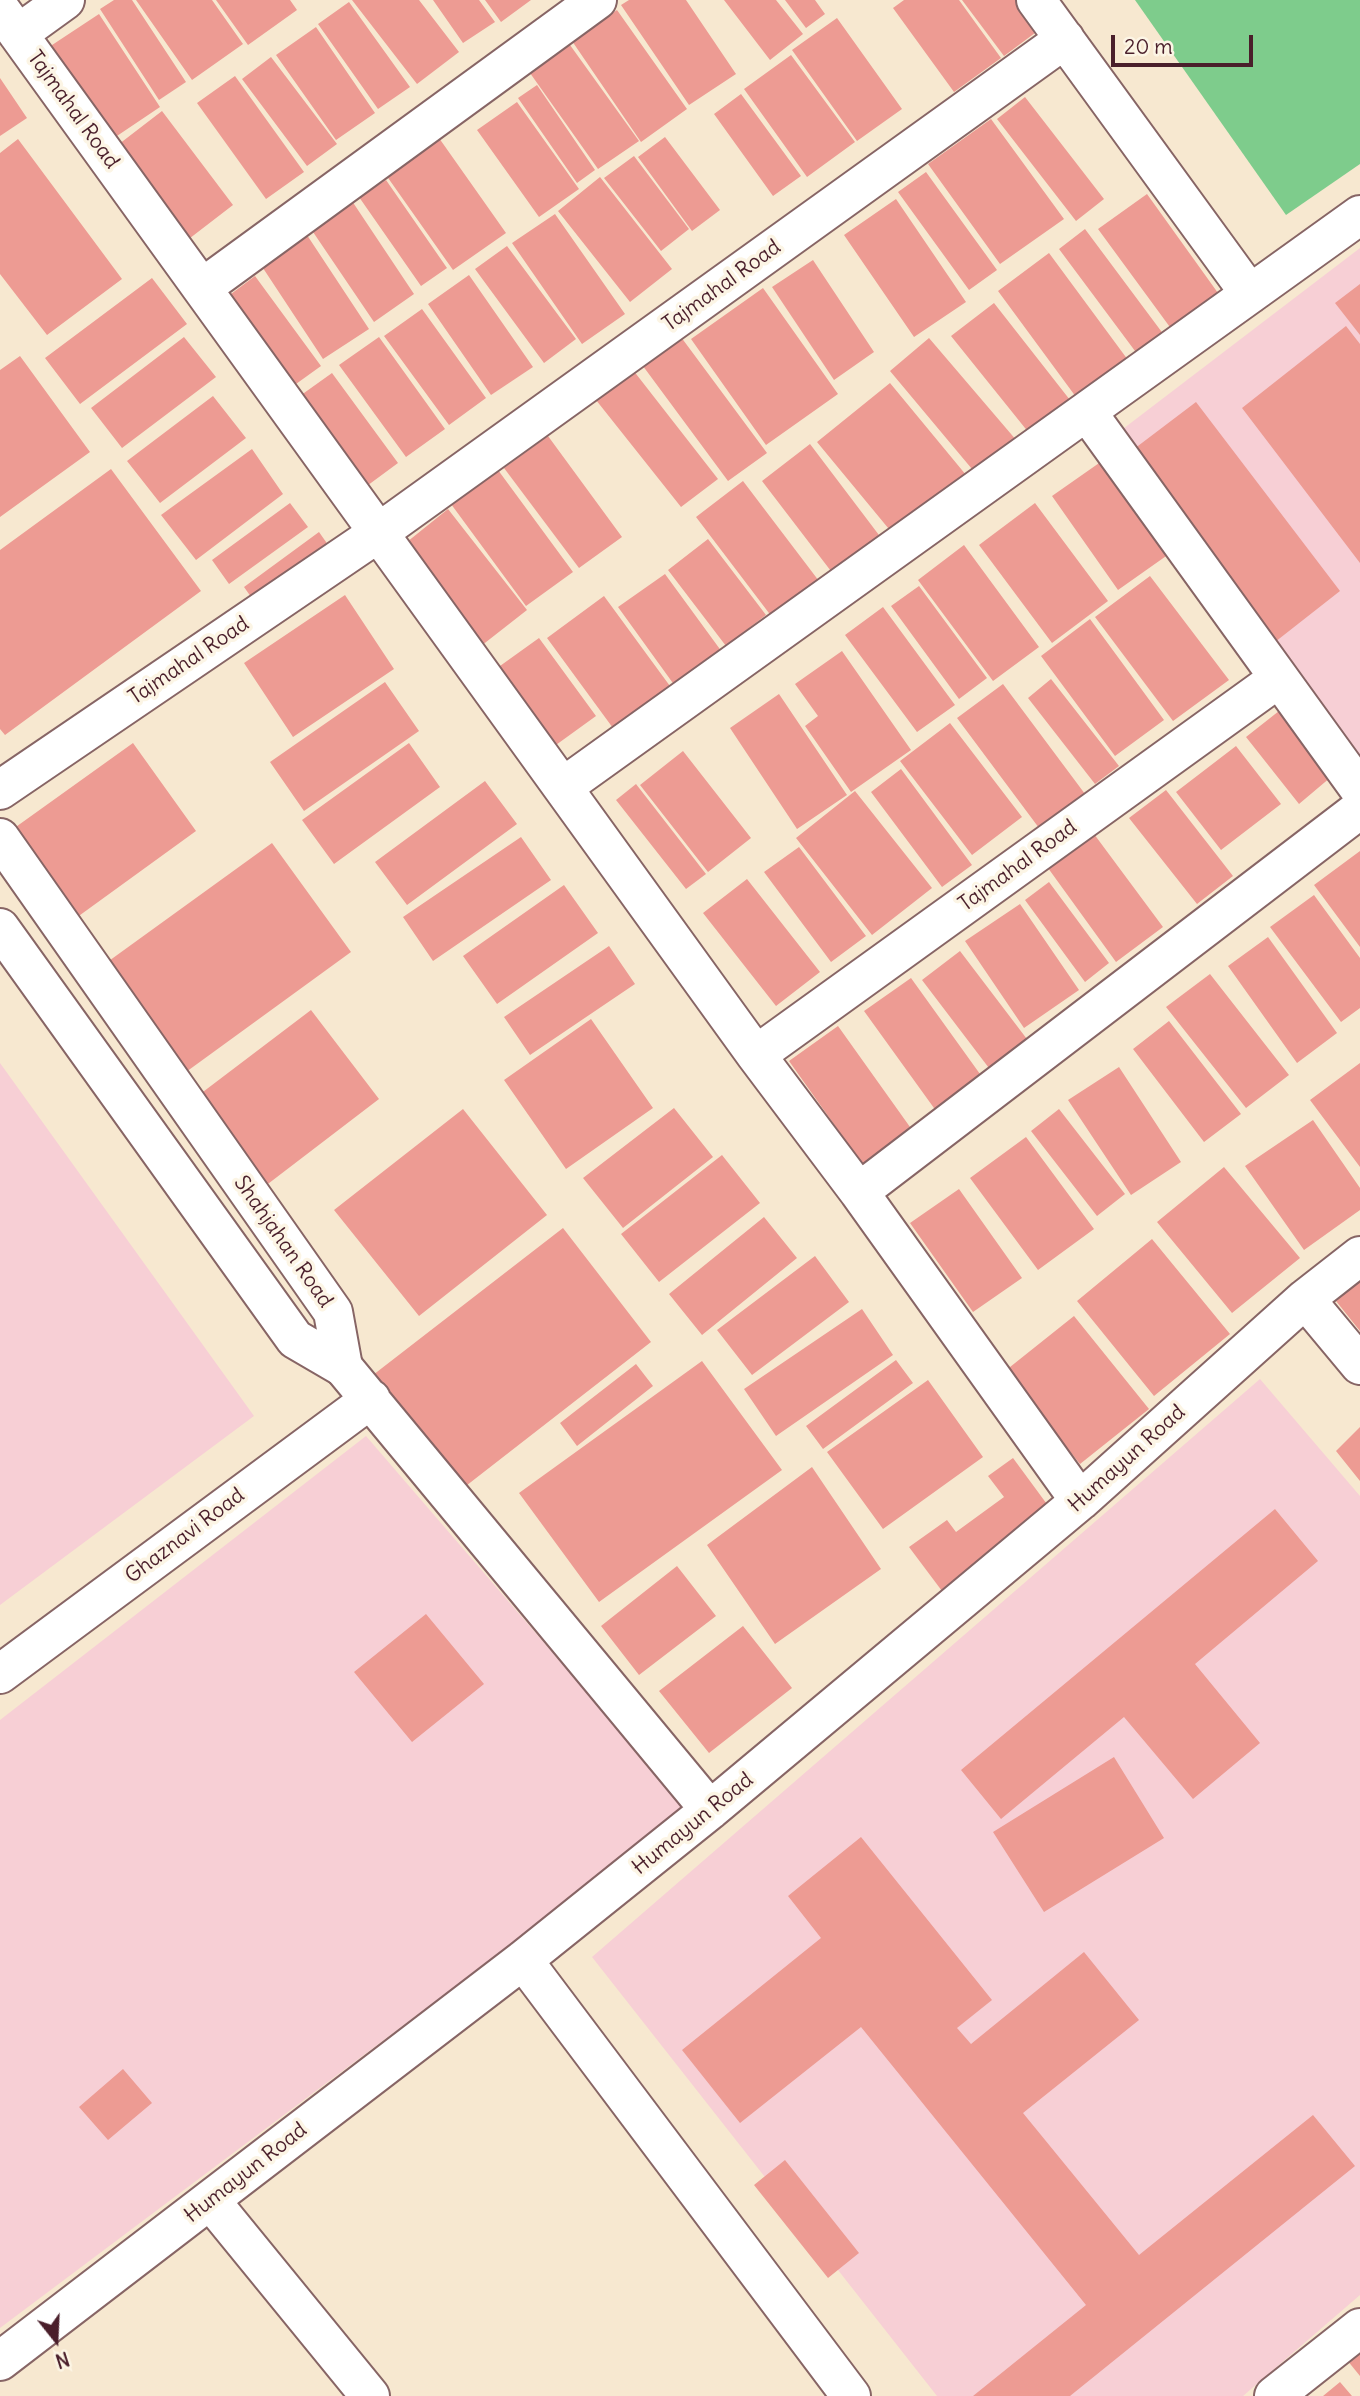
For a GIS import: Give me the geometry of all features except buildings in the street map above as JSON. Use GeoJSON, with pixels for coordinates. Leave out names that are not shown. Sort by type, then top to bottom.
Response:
{"type":"FeatureCollection","features":[{"type":"Feature","properties":{"kind":"street","name":"Tajmahal Road"},"geometry":{"type":"LineString","coordinates":[[65,0],[9,22],[756,1055],[859,1192],[1080,1501]]}},
{"type":"Feature","properties":{"kind":"street"},"geometry":{"type":"LineString","coordinates":[[202,288],[597,0]]}},
{"type":"Feature","properties":{"kind":"street"},"geometry":{"type":"LineString","coordinates":[[1036,0],[1250,294]]}},
{"type":"Feature","properties":{"kind":"street","name":"Tajmahal Road"},"geometry":{"type":"LineString","coordinates":[[0,790],[378,533],[1065,40]]}},
{"type":"Feature","properties":{"kind":"street"},"geometry":{"type":"LineString","coordinates":[[563,788],[1360,215]]}},
{"type":"Feature","properties":{"kind":"street"},"geometry":{"type":"LineString","coordinates":[[1087,412],[1360,790]]}},
{"type":"Feature","properties":{"kind":"street","name":"Tajmahal Road"},"geometry":{"type":"LineString","coordinates":[[756,1055],[1279,678]]}},
{"type":"Feature","properties":{"kind":"street"},"geometry":{"type":"LineString","coordinates":[[859,1192],[1360,809]]}},
{"type":"Feature","properties":{"kind":"street","name":"Shahjahan Road"},"geometry":{"type":"LineString","coordinates":[[0,838],[333,1312],[343,1367]]}},
{"type":"Feature","properties":{"kind":"street"},"geometry":{"type":"LineString","coordinates":[[0,928],[295,1339],[343,1367],[710,1810]]}},
{"type":"Feature","properties":{"kind":"street","name":"Humayun Road"},"geometry":{"type":"LineString","coordinates":[[0,2361],[523,1960],[710,1810],[1080,1501],[1305,1299],[1360,1256]]}},
{"type":"Feature","properties":{"kind":"street"},"geometry":{"type":"LineString","coordinates":[[1305,1299],[1360,1365]]}},
{"type":"Feature","properties":{"kind":"street","name":"Ghaznavi Road"},"geometry":{"type":"LineString","coordinates":[[0,1674],[371,1399]]}},
{"type":"Feature","properties":{"kind":"street"},"geometry":{"type":"LineString","coordinates":[[523,1960],[851,2396]]}},
{"type":"Feature","properties":{"kind":"street"},"geometry":{"type":"LineString","coordinates":[[210,2200],[370,2396]]}},
{"type":"Feature","properties":{"kind":"street"},"geometry":{"type":"LineString","coordinates":[[1274,2396],[1360,2328]]}},
{"type":"Feature","properties":{"kind":"shaded area"},"geometry":{"type":"Polygon","coordinates":[[[1360,248],[1360,755],[1115,435],[1360,248]]]}},
{"type":"Feature","properties":{"kind":"shaded area"},"geometry":{"type":"Polygon","coordinates":[[[0,1063],[254,1416],[0,1605],[0,1063]]]}},
{"type":"Feature","properties":{"kind":"shaded area"},"geometry":{"type":"Polygon","coordinates":[[[1260,1379],[1360,1496],[1360,2295],[1243,2396],[937,2396],[592,1957],[1260,1379]]]}},
{"type":"Feature","properties":{"kind":"shaded area"},"geometry":{"type":"Polygon","coordinates":[[[366,1436],[689,1811],[0,2328],[0,1720],[366,1436]]]}},
{"type":"Feature","properties":{"kind":"green space"},"geometry":{"type":"Polygon","coordinates":[[[1135,0],[1360,0],[1360,164],[1286,215],[1135,0]]]}}]}
